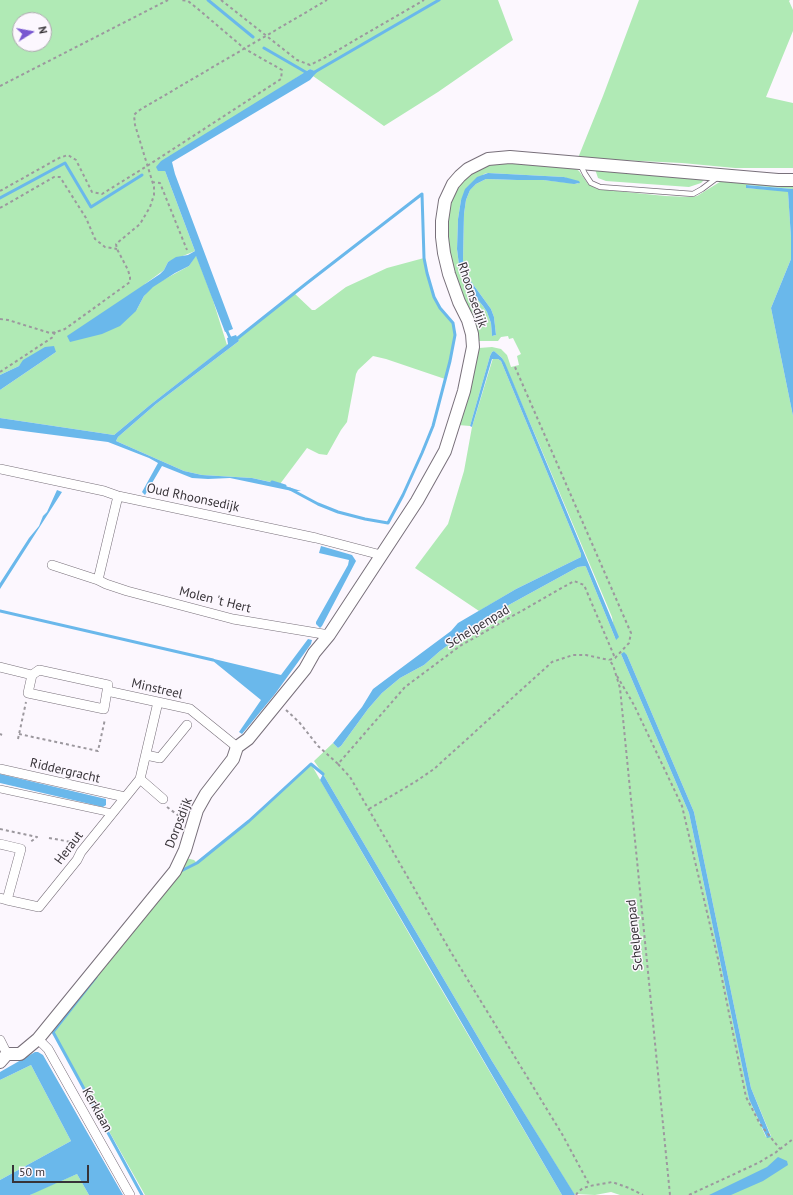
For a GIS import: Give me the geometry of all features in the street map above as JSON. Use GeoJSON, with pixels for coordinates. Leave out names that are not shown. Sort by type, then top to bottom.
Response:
{"type":"FeatureCollection","features":[{"type":"Feature","properties":{"kind":"street","name":"Rhoonsedijk"},"geometry":{"type":"LineString","coordinates":[[381,556],[417,501],[445,451],[464,391],[472,356],[472,334],[468,320],[459,302],[449,274],[444,253],[442,221],[445,201],[450,190],[468,168],[488,159],[510,157],[778,180],[793,180]]}},
{"type":"Feature","properties":{"kind":"street","name":"Oud Rhoonsedijk"},"geometry":{"type":"LineString","coordinates":[[0,469],[104,491],[118,496],[316,538],[381,556]]}},
{"type":"Feature","properties":{"kind":"street"},"geometry":{"type":"LineString","coordinates":[[98,580],[118,496]]}},
{"type":"Feature","properties":{"kind":"street","name":"Dorpsdijk"},"geometry":{"type":"LineString","coordinates":[[3,1058],[20,1054],[38,1039],[175,871],[185,850],[197,810],[233,759],[237,747],[248,739],[305,669],[314,653],[329,635],[381,556]]}},
{"type":"Feature","properties":{"kind":"street","name":"Molen 't Hert"},"geometry":{"type":"LineString","coordinates":[[52,565],[127,591],[233,619],[329,635]]}},
{"type":"Feature","properties":{"kind":"street","name":"Minstreel"},"geometry":{"type":"LineString","coordinates":[[0,667],[32,675],[38,670],[108,685],[107,691],[190,709],[237,747]]}},
{"type":"Feature","properties":{"kind":"street"},"geometry":{"type":"LineString","coordinates":[[32,675],[28,693],[104,709],[107,691]]}},
{"type":"Feature","properties":{"kind":"street","name":"Heraut"},"geometry":{"type":"LineString","coordinates":[[3,899],[39,907],[77,860],[81,852],[140,779],[158,702]]}},
{"type":"Feature","properties":{"kind":"street"},"geometry":{"type":"LineString","coordinates":[[146,755],[160,758],[187,725]]}},
{"type":"Feature","properties":{"kind":"street","name":"Riddergracht"},"geometry":{"type":"LineString","coordinates":[[0,769],[125,797]]}},
{"type":"Feature","properties":{"kind":"street"},"geometry":{"type":"LineString","coordinates":[[140,779],[163,799]]}},
{"type":"Feature","properties":{"kind":"street"},"geometry":{"type":"LineString","coordinates":[[0,789],[112,813]]}},
{"type":"Feature","properties":{"kind":"street"},"geometry":{"type":"LineString","coordinates":[[0,844],[21,848],[3,899]]}},
{"type":"Feature","properties":{"kind":"street","name":"Kerklaan"},"geometry":{"type":"LineString","coordinates":[[38,1039],[48,1049],[130,1195]]}},
{"type":"Feature","properties":{"kind":"street"},"geometry":{"type":"LineString","coordinates":[[0,1040],[3,1058]]}},
{"type":"Feature","properties":{"kind":"lane"},"geometry":{"type":"LineString","coordinates":[[579,163],[588,178],[600,187],[693,194],[722,175]]}},
{"type":"Feature","properties":{"kind":"path"},"geometry":{"type":"LineString","coordinates":[[0,86],[168,0]]}},
{"type":"Feature","properties":{"kind":"path"},"geometry":{"type":"LineString","coordinates":[[0,192],[59,158],[68,155],[76,160],[92,192],[102,194],[148,166],[281,79],[282,70],[245,49],[188,1],[181,0]]}},
{"type":"Feature","properties":{"kind":"path"},"geometry":{"type":"LineString","coordinates":[[221,0],[297,60],[310,65],[424,0]]}},
{"type":"Feature","properties":{"kind":"path"},"geometry":{"type":"LineString","coordinates":[[0,319],[8,320],[43,332],[55,332],[65,329],[130,282],[128,270],[116,244],[140,224],[150,207],[154,195],[148,166],[135,125],[134,115],[138,111],[327,0]]}},
{"type":"Feature","properties":{"kind":"path"},"geometry":{"type":"LineString","coordinates":[[0,208],[54,177],[60,177],[86,218],[95,239],[105,247],[117,249]]}},
{"type":"Feature","properties":{"kind":"path"},"geometry":{"type":"LineString","coordinates":[[152,182],[160,183],[187,250]]}},
{"type":"Feature","properties":{"kind":"path"},"geometry":{"type":"LineString","coordinates":[[0,372],[53,337],[55,332]]}},
{"type":"Feature","properties":{"kind":"path"},"geometry":{"type":"LineString","coordinates":[[369,809],[415,782],[434,768],[552,662],[573,655],[586,655],[609,660],[615,658],[629,643],[631,633],[515,367]]}},
{"type":"Feature","properties":{"kind":"path","name":"Schelpenpad"},"geometry":{"type":"LineString","coordinates":[[338,764],[405,687],[460,646],[574,581],[584,585],[615,658]]}},
{"type":"Feature","properties":{"kind":"path","name":"Schelpenpad"},"geometry":{"type":"LineString","coordinates":[[609,660],[613,665],[620,688],[670,1195]]}},
{"type":"Feature","properties":{"kind":"path","name":"Schelpenpad"},"geometry":{"type":"LineString","coordinates":[[616,673],[634,705],[682,806],[718,959],[746,1097],[760,1124],[780,1149]]}},
{"type":"Feature","properties":{"kind":"path"},"geometry":{"type":"LineString","coordinates":[[18,739],[28,693]]}},
{"type":"Feature","properties":{"kind":"path"},"geometry":{"type":"LineString","coordinates":[[278,702],[299,722],[318,746],[350,777],[452,954],[562,1134],[590,1186]]}},
{"type":"Feature","properties":{"kind":"path"},"geometry":{"type":"LineString","coordinates":[[19,734],[98,752],[107,711],[104,709]]}},
{"type":"Feature","properties":{"kind":"path"},"geometry":{"type":"LineString","coordinates":[[163,799],[162,804],[192,825]]}},
{"type":"Feature","properties":{"kind":"path"},"geometry":{"type":"LineString","coordinates":[[0,829],[37,837],[21,848]]}},
{"type":"Feature","properties":{"kind":"path"},"geometry":{"type":"LineString","coordinates":[[49,838],[87,845]]}},
{"type":"Feature","properties":{"kind":"path"},"geometry":{"type":"LineString","coordinates":[[689,1195],[758,1163],[793,1139]]}},
{"type":"Feature","properties":{"kind":"path"},"geometry":{"type":"LineString","coordinates":[[577,1194],[583,1188],[612,1182],[643,1195]]}},
{"type":"Feature","properties":{"kind":"green space"},"geometry":{"type":"Polygon","coordinates":[[[0,0],[498,0],[513,40],[438,92],[384,126],[313,76],[316,72],[310,69],[157,167],[158,170],[165,171],[195,251],[168,262],[164,270],[145,284],[136,311],[144,296],[152,286],[189,266],[196,255],[212,297],[227,345],[114,435],[0,418],[0,390],[56,352],[29,357],[19,366],[0,375],[0,0]]]}},
{"type":"Feature","properties":{"kind":"green space"},"geometry":{"type":"Polygon","coordinates":[[[639,0],[790,0],[789,1],[793,10],[793,31],[766,97],[793,103],[793,168],[735,168],[682,163],[578,158],[639,0]]]}},
{"type":"Feature","properties":{"kind":"green space"},"geometry":{"type":"Polygon","coordinates":[[[515,163],[573,167],[579,171],[588,184],[597,189],[665,196],[697,196],[723,180],[793,183],[793,189],[747,185],[746,188],[788,191],[791,238],[791,259],[771,308],[793,416],[793,1195],[620,1195],[611,1192],[595,1195],[574,1194],[492,1061],[314,761],[333,743],[338,748],[341,746],[368,709],[382,693],[400,678],[424,665],[440,651],[485,618],[578,567],[586,567],[616,640],[612,617],[539,444],[502,358],[494,351],[490,356],[470,426],[458,425],[477,349],[492,347],[501,349],[507,355],[511,367],[519,365],[517,356],[521,354],[513,338],[509,339],[508,336],[501,337],[498,341],[476,341],[445,244],[450,199],[460,181],[477,169],[493,164],[515,163]],[[484,174],[461,200],[458,219],[457,249],[459,265],[464,279],[468,288],[487,312],[491,323],[492,336],[496,335],[494,317],[491,309],[467,276],[463,260],[464,214],[466,200],[470,190],[476,184],[486,179],[543,180],[579,184],[564,177],[484,174]],[[621,654],[689,813],[749,1099],[766,1137],[770,1137],[771,1136],[751,1088],[694,812],[627,655],[621,654]]]}},
{"type":"Feature","properties":{"kind":"green space"},"geometry":{"type":"Polygon","coordinates":[[[595,169],[703,177],[704,180],[701,183],[689,187],[606,181],[598,178],[595,169]]]}},
{"type":"Feature","properties":{"kind":"green space"},"geometry":{"type":"Polygon","coordinates":[[[424,258],[434,297],[440,308],[453,323],[455,335],[445,379],[373,356],[358,370],[356,374],[347,422],[327,455],[319,454],[307,448],[280,484],[252,478],[202,475],[184,471],[116,441],[118,437],[156,404],[239,341],[237,338],[294,293],[312,310],[315,310],[346,287],[387,268],[424,258]]]}},
{"type":"Feature","properties":{"kind":"green space"},"geometry":{"type":"Polygon","coordinates":[[[493,358],[501,361],[581,557],[516,589],[479,611],[415,568],[448,524],[464,471],[472,427],[493,358]]]}},
{"type":"Feature","properties":{"kind":"green space"},"geometry":{"type":"Polygon","coordinates":[[[311,764],[562,1195],[145,1195],[53,1032],[179,872],[186,858],[194,860],[197,863],[249,821],[311,764]]]}},
{"type":"Feature","properties":{"kind":"green space"},"geometry":{"type":"Polygon","coordinates":[[[31,1065],[71,1141],[0,1180],[0,1080],[31,1065]]]}},
{"type":"Feature","properties":{"kind":"green space"},"geometry":{"type":"Polygon","coordinates":[[[77,1174],[89,1195],[30,1195],[35,1192],[77,1174]]]}},
{"type":"Feature","properties":{"kind":"water"},"geometry":{"type":"Polygon","coordinates":[[[310,69],[317,72],[310,80],[172,162],[175,174],[233,329],[225,332],[196,256],[189,266],[153,287],[144,296],[136,311],[120,326],[102,334],[70,342],[67,336],[160,274],[168,262],[176,257],[188,255],[195,251],[165,171],[158,171],[156,167],[161,161],[310,69]]]}},
{"type":"Feature","properties":{"kind":"water"},"geometry":{"type":"Polygon","coordinates":[[[488,173],[564,177],[579,181],[580,183],[574,184],[543,180],[486,179],[476,184],[470,190],[466,200],[464,214],[463,260],[467,276],[491,309],[494,317],[496,335],[492,336],[491,323],[487,312],[468,288],[464,279],[459,265],[457,249],[458,219],[461,200],[465,189],[477,177],[488,173]]]}},
{"type":"Feature","properties":{"kind":"water"},"geometry":{"type":"Polygon","coordinates":[[[746,185],[793,189],[793,416],[771,308],[791,259],[788,192],[746,188],[746,185]]]}},
{"type":"Feature","properties":{"kind":"water"},"geometry":{"type":"Polygon","coordinates":[[[236,335],[239,341],[156,404],[118,437],[116,441],[184,471],[202,475],[252,478],[301,491],[292,491],[230,478],[192,478],[162,466],[145,495],[142,492],[158,463],[149,458],[108,442],[0,428],[0,418],[114,435],[228,344],[227,338],[236,335]]]}},
{"type":"Feature","properties":{"kind":"water"},"geometry":{"type":"Polygon","coordinates":[[[54,346],[56,352],[0,390],[0,375],[19,366],[23,360],[45,347],[54,346]]]}},
{"type":"Feature","properties":{"kind":"water"},"geometry":{"type":"Polygon","coordinates":[[[494,351],[505,363],[619,637],[616,640],[586,567],[578,567],[485,618],[440,651],[424,665],[400,678],[382,693],[338,748],[333,743],[362,707],[373,689],[451,631],[458,623],[516,589],[581,557],[501,361],[498,359],[492,359],[472,427],[470,426],[490,356],[494,351]]]}},
{"type":"Feature","properties":{"kind":"water"},"geometry":{"type":"Polygon","coordinates":[[[57,490],[62,492],[0,589],[0,583],[29,538],[39,526],[57,490]]]}},
{"type":"Feature","properties":{"kind":"water"},"geometry":{"type":"Polygon","coordinates":[[[321,546],[352,555],[356,561],[320,628],[316,622],[348,565],[349,560],[319,553],[321,546]]]}},
{"type":"Feature","properties":{"kind":"water"},"geometry":{"type":"Polygon","coordinates":[[[308,639],[312,640],[311,644],[275,694],[242,734],[239,732],[261,700],[213,661],[214,659],[281,675],[308,639]]]}},
{"type":"Feature","properties":{"kind":"water"},"geometry":{"type":"Polygon","coordinates":[[[624,652],[627,655],[694,812],[751,1088],[771,1137],[767,1138],[749,1099],[689,813],[621,654],[624,652]]]}},
{"type":"Feature","properties":{"kind":"water"},"geometry":{"type":"Polygon","coordinates":[[[0,774],[106,799],[106,805],[103,807],[0,783],[0,774]]]}},
{"type":"Feature","properties":{"kind":"water"},"geometry":{"type":"Polygon","coordinates":[[[323,774],[492,1061],[575,1195],[562,1195],[320,780],[323,774]]]}},
{"type":"Feature","properties":{"kind":"water"},"geometry":{"type":"Polygon","coordinates":[[[35,1052],[43,1055],[123,1195],[89,1195],[77,1174],[30,1195],[0,1195],[0,1180],[71,1141],[31,1065],[0,1080],[0,1072],[35,1052]]]}},
{"type":"Feature","properties":{"kind":"water"},"geometry":{"type":"Polygon","coordinates":[[[778,1157],[787,1161],[788,1165],[763,1181],[731,1195],[709,1195],[767,1167],[778,1157]]]}},
{"type":"Feature","properties":{"kind":"waterway"},"geometry":{"type":"LineString","coordinates":[[208,0],[253,37]]}},
{"type":"Feature","properties":{"kind":"waterway"},"geometry":{"type":"LineString","coordinates":[[313,73],[439,0]]}},
{"type":"Feature","properties":{"kind":"waterway"},"geometry":{"type":"LineString","coordinates":[[264,48],[309,74]]}},
{"type":"Feature","properties":{"kind":"waterway"},"geometry":{"type":"LineString","coordinates":[[0,198],[65,163],[91,207],[142,175]]}},
{"type":"Feature","properties":{"kind":"waterway"},"geometry":{"type":"LineString","coordinates":[[234,341],[422,194],[424,258],[427,273],[434,297],[440,308],[453,323],[455,335],[450,361],[433,426],[422,453],[403,495],[388,523],[338,512],[318,504],[290,489]]}},
{"type":"Feature","properties":{"kind":"waterway"},"geometry":{"type":"LineString","coordinates":[[226,329],[231,340]]}},
{"type":"Feature","properties":{"kind":"waterway"},"geometry":{"type":"LineString","coordinates":[[272,482],[285,486]]}},
{"type":"Feature","properties":{"kind":"waterway"},"geometry":{"type":"LineString","coordinates":[[0,611],[213,660]]}},
{"type":"Feature","properties":{"kind":"waterway"},"geometry":{"type":"LineString","coordinates":[[179,872],[197,863],[249,821],[311,764],[323,774]]}},
{"type":"Feature","properties":{"kind":"waterway"},"geometry":{"type":"LineString","coordinates":[[96,977],[53,1032],[142,1195]]}}]}
